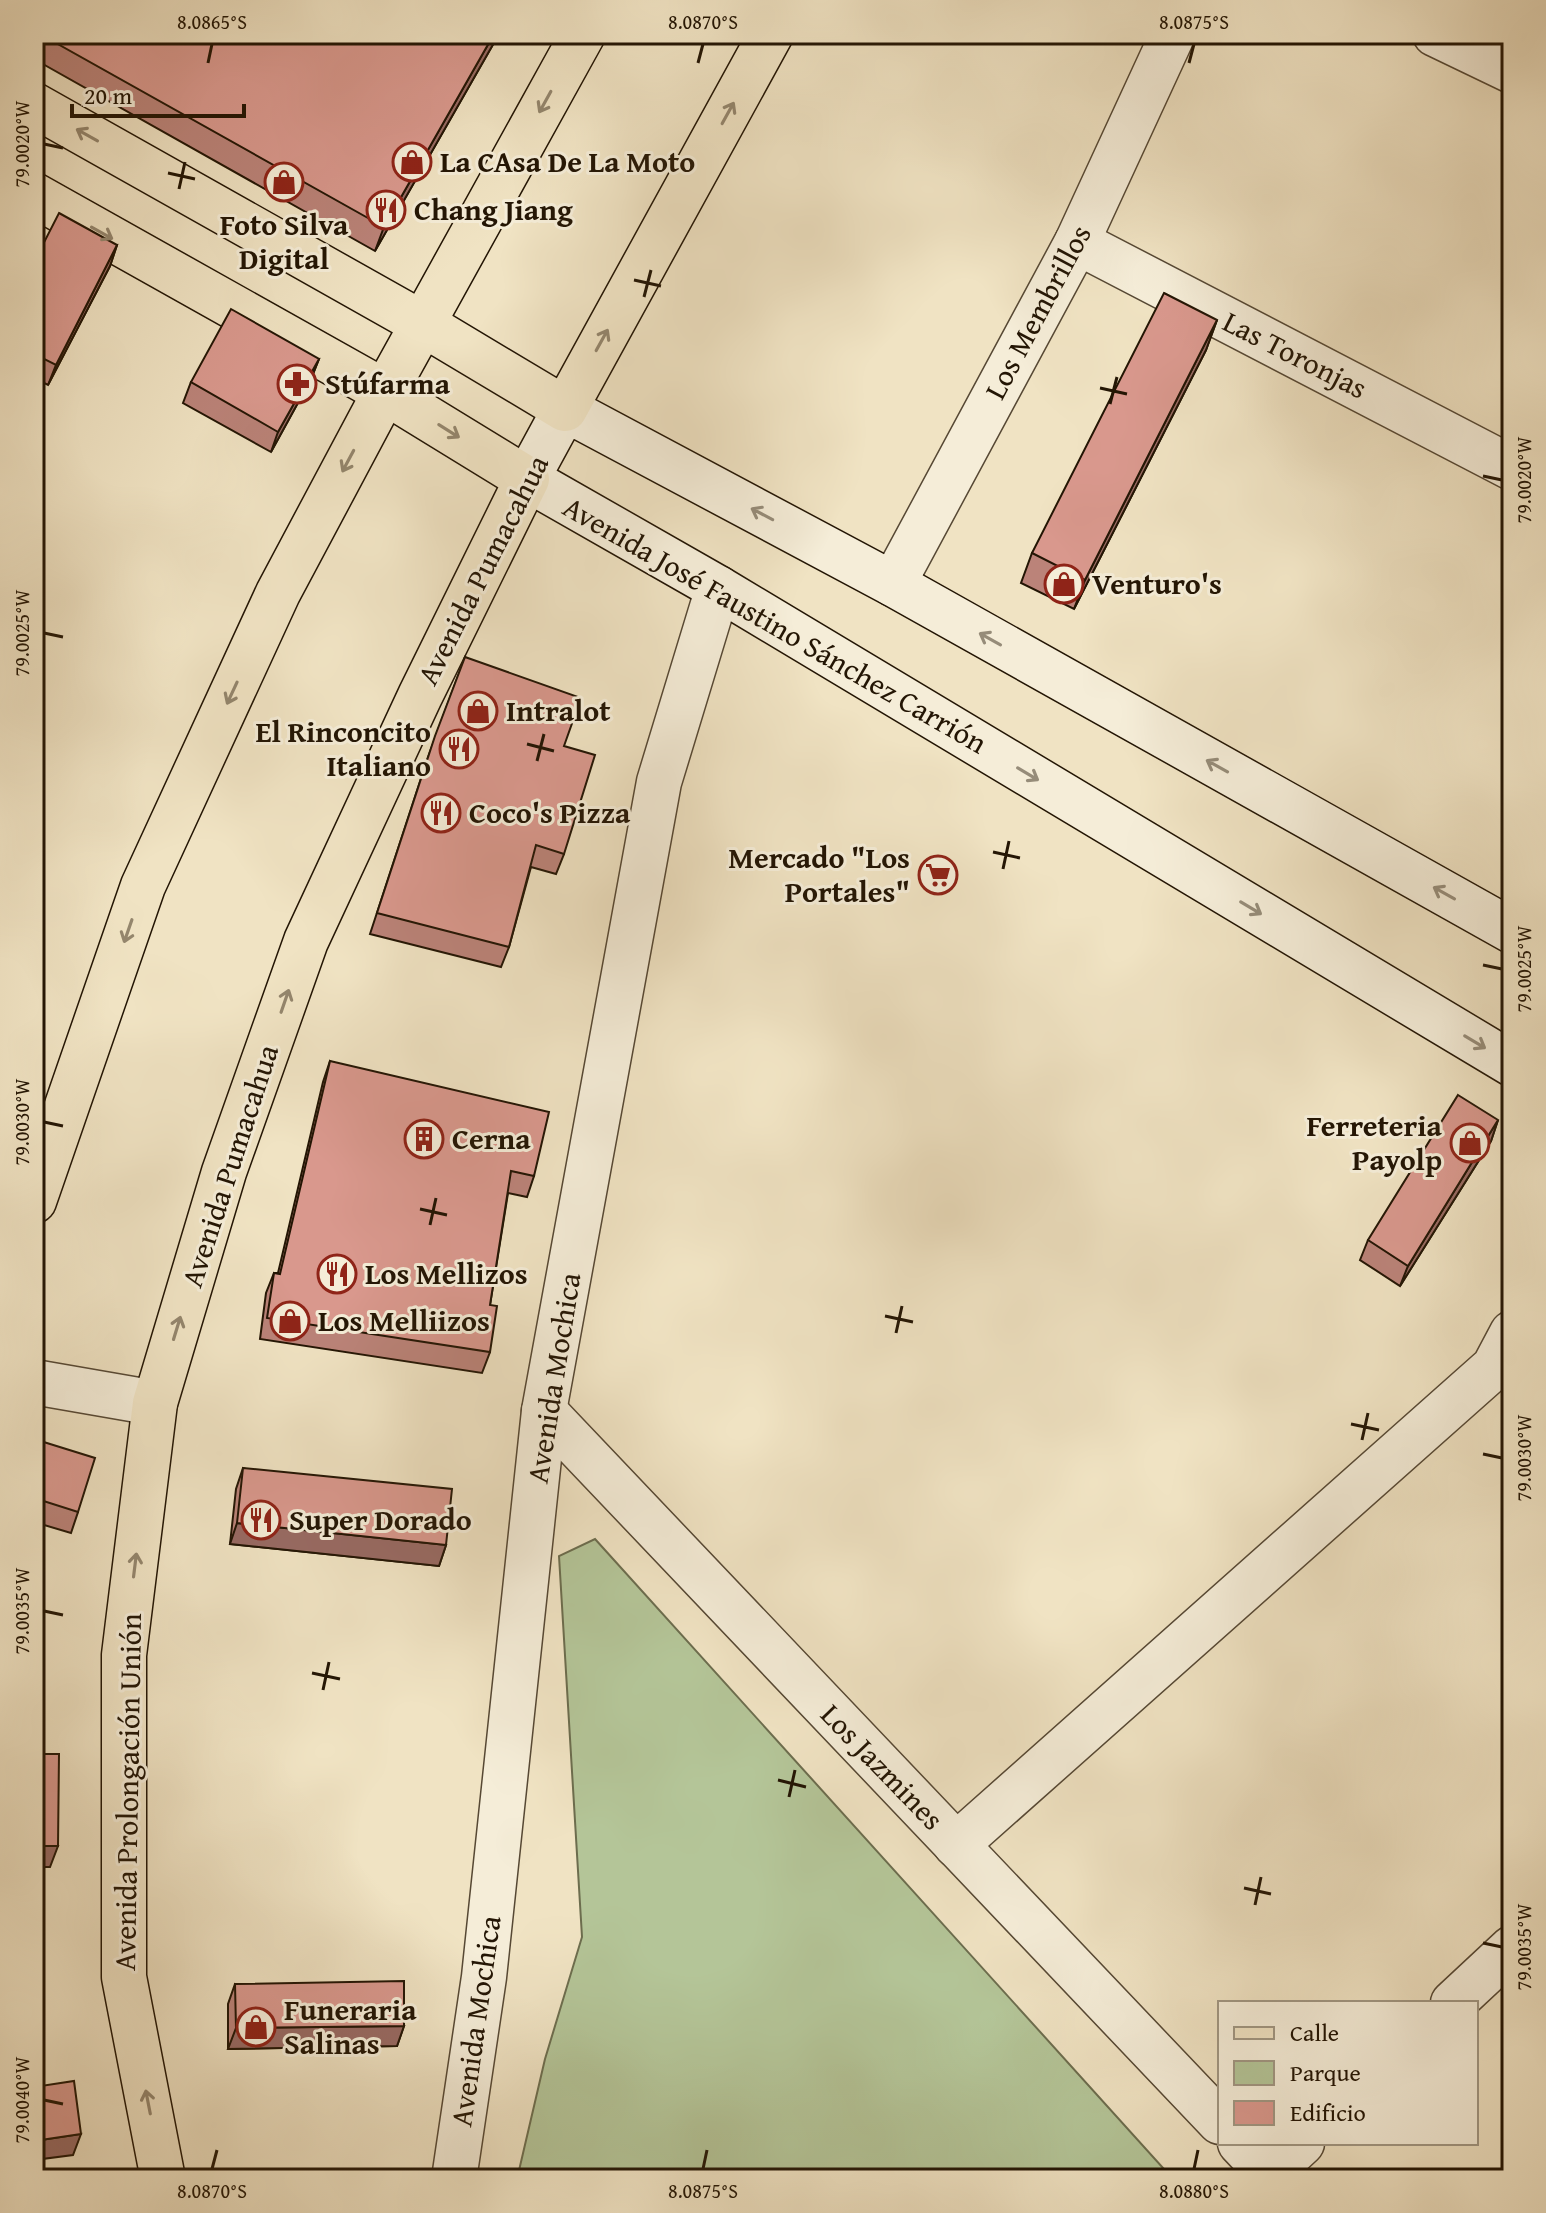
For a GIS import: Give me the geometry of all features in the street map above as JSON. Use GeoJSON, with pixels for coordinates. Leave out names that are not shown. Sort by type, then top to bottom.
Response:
{"type":"FeatureCollection","features":[{"type":"Feature","properties":{"kind":"main road"},"geometry":{"type":"LineString","coordinates":[[34,1201],[143,886],[278,593],[583,34]]}},
{"type":"Feature","properties":{"kind":"main road","name":"Avenida Pumacahua"},"geometry":{"type":"LineString","coordinates":[[565,409],[771,34]]}},
{"type":"Feature","properties":{"kind":"main road"},"geometry":{"type":"LineString","coordinates":[[34,105],[423,324],[565,409]]}},
{"type":"Feature","properties":{"kind":"main road","name":"Avenida José Faustino Sánchez Carrión"},"geometry":{"type":"LineString","coordinates":[[34,195],[385,392],[527,479]]}},
{"type":"Feature","properties":{"kind":"main road","name":"Avenida Pumacahua"},"geometry":{"type":"LineString","coordinates":[[155,1403],[224,1172],[306,941],[420,696],[527,479]]}},
{"type":"Feature","properties":{"kind":"main road","name":"Avenida Prolongación Unión"},"geometry":{"type":"LineString","coordinates":[[155,1403],[124,1655],[124,1977],[163,2179]]}},
{"type":"Feature","properties":{"kind":"street","name":"Los Membrillos"},"geometry":{"type":"LineString","coordinates":[[893,584],[1077,242],[1173,34]]}},
{"type":"Feature","properties":{"kind":"street"},"geometry":{"type":"LineString","coordinates":[[1435,34],[1512,71]]}},
{"type":"Feature","properties":{"kind":"street","name":"Las Toronjas"},"geometry":{"type":"LineString","coordinates":[[1077,242],[1512,468]]}},
{"type":"Feature","properties":{"kind":"street","name":"Avenida Pumacahua"},"geometry":{"type":"LineString","coordinates":[[527,479],[565,409]]}},
{"type":"Feature","properties":{"kind":"street"},"geometry":{"type":"LineString","coordinates":[[565,409],[893,584],[1512,931]]}},
{"type":"Feature","properties":{"kind":"street","name":"Avenida José Faustino Sánchez Carrión"},"geometry":{"type":"LineString","coordinates":[[527,479],[718,588],[1512,1064]]}},
{"type":"Feature","properties":{"kind":"street","name":"Avenida Mochica"},"geometry":{"type":"LineString","coordinates":[[454,2179],[484,1977],[544,1411],[659,782],[718,588]]}},
{"type":"Feature","properties":{"kind":"street"},"geometry":{"type":"LineString","coordinates":[[956,1845],[1494,1367],[1512,1333]]}},
{"type":"Feature","properties":{"kind":"street"},"geometry":{"type":"LineString","coordinates":[[34,1382],[155,1403]]}},
{"type":"Feature","properties":{"kind":"street","name":"Los Jazmines"},"geometry":{"type":"LineString","coordinates":[[544,1411],[1218,2120]]}},
{"type":"Feature","properties":{"kind":"street"},"geometry":{"type":"LineString","coordinates":[[1455,2001],[1512,1948]]}},
{"type":"Feature","properties":{"kind":"street"},"geometry":{"type":"LineString","coordinates":[[1262,2169],[1299,2145]]}},
{"type":"Feature","properties":{"kind":"green space"},"geometry":{"type":"Polygon","coordinates":[[[595,1539],[1173,2179],[517,2179],[545,2059],[582,1937],[559,1556],[595,1539]]]}},
{"type":"Feature","properties":{"kind":"building"},"geometry":{"type":"Polygon","coordinates":[[[40,34],[494,34],[384,227],[40,34]]]}},
{"type":"Feature","properties":{"kind":"building"},"geometry":{"type":"Polygon","coordinates":[[[59,213],[117,245],[56,365],[34,354],[34,262],[59,213]]]}},
{"type":"Feature","properties":{"kind":"building"},"geometry":{"type":"Polygon","coordinates":[[[1164,293],[1217,320],[1085,580],[1032,553],[1164,293]]]}},
{"type":"Feature","properties":{"kind":"building"},"geometry":{"type":"Polygon","coordinates":[[[231,309],[319,359],[278,432],[191,382],[231,309]]]}},
{"type":"Feature","properties":{"kind":"building"},"geometry":{"type":"Polygon","coordinates":[[[465,657],[581,698],[564,746],[595,755],[564,854],[536,845],[509,947],[377,913],[435,736],[465,657]]]}},
{"type":"Feature","properties":{"kind":"building"},"geometry":{"type":"Polygon","coordinates":[[[330,1061],[549,1112],[534,1176],[511,1171],[490,1305],[497,1306],[490,1352],[267,1318],[274,1273],[280,1274],[330,1061]]]}},
{"type":"Feature","properties":{"kind":"building"},"geometry":{"type":"Polygon","coordinates":[[[1458,1095],[1498,1120],[1408,1266],[1368,1240],[1458,1095]]]}},
{"type":"Feature","properties":{"kind":"building"},"geometry":{"type":"Polygon","coordinates":[[[34,1439],[95,1458],[78,1512],[34,1498],[34,1439]]]}},
{"type":"Feature","properties":{"kind":"building"},"geometry":{"type":"Polygon","coordinates":[[[243,1468],[452,1489],[446,1545],[237,1523],[243,1468]]]}},
{"type":"Feature","properties":{"kind":"building"},"geometry":{"type":"Polygon","coordinates":[[[34,1754],[59,1754],[58,1846],[34,1846],[34,1754]]]}},
{"type":"Feature","properties":{"kind":"building"},"geometry":{"type":"Polygon","coordinates":[[[404,1981],[404,2026],[236,2028],[235,1984],[404,1981]]]}},
{"type":"Feature","properties":{"kind":"building"},"geometry":{"type":"Polygon","coordinates":[[[74,2081],[81,2134],[34,2141],[34,2087],[74,2081]]]}},
{"type":"Feature","properties":{"kind":"place","name":"La CAsa De La Moto"},"geometry":{"type":"Point","coordinates":[412,162]}},
{"type":"Feature","properties":{"kind":"place","name":"Foto Silva Digital"},"geometry":{"type":"Point","coordinates":[284,182]}},
{"type":"Feature","properties":{"kind":"place","name":"Chang Jiang"},"geometry":{"type":"Point","coordinates":[386,210]}},
{"type":"Feature","properties":{"kind":"place","name":"Stúfarma"},"geometry":{"type":"Point","coordinates":[297,384]}},
{"type":"Feature","properties":{"kind":"place","name":"Venturo's"},"geometry":{"type":"Point","coordinates":[1064,584]}},
{"type":"Feature","properties":{"kind":"place","name":"Intralot"},"geometry":{"type":"Point","coordinates":[478,711]}},
{"type":"Feature","properties":{"kind":"place","name":"El Rinconcito Italiano"},"geometry":{"type":"Point","coordinates":[459,749]}},
{"type":"Feature","properties":{"kind":"place","name":"Coco's Pizza"},"geometry":{"type":"Point","coordinates":[441,813]}},
{"type":"Feature","properties":{"kind":"place","name":"Mercado \"Los Portales\""},"geometry":{"type":"Point","coordinates":[938,875]}},
{"type":"Feature","properties":{"kind":"place","name":"Cerna"},"geometry":{"type":"Point","coordinates":[424,1139]}},
{"type":"Feature","properties":{"kind":"place","name":"Ferreteria Payolp"},"geometry":{"type":"Point","coordinates":[1470,1143]}},
{"type":"Feature","properties":{"kind":"place","name":"Los Mellizos"},"geometry":{"type":"Point","coordinates":[337,1274]}},
{"type":"Feature","properties":{"kind":"place","name":"Los Melliizos"},"geometry":{"type":"Point","coordinates":[290,1321]}},
{"type":"Feature","properties":{"kind":"place","name":"Super Dorado"},"geometry":{"type":"Point","coordinates":[261,1520]}},
{"type":"Feature","properties":{"kind":"place","name":"Funeraria Salinas"},"geometry":{"type":"Point","coordinates":[256,2027]}}]}
